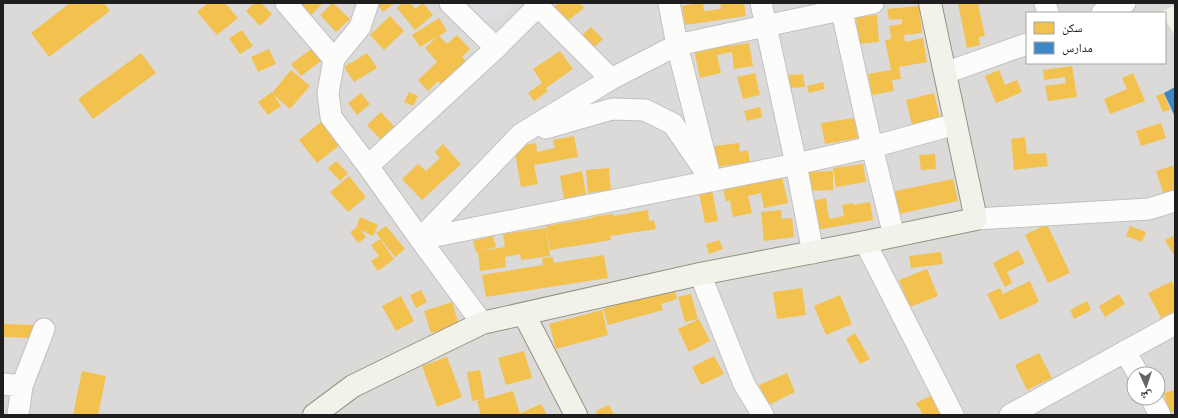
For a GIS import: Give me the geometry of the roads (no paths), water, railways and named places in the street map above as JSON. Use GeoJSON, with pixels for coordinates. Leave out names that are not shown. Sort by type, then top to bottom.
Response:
{"type":"FeatureCollection","features":[{"type":"Feature","properties":{"kind":"street"},"geometry":{"type":"LineString","coordinates":[[286,3],[334,59]]}},
{"type":"Feature","properties":{"kind":"street"},"geometry":{"type":"LineString","coordinates":[[368,3],[360,27],[334,59],[328,92],[331,117],[482,323]]}},
{"type":"Feature","properties":{"kind":"street"},"geometry":{"type":"LineString","coordinates":[[450,3],[496,48]]}},
{"type":"Feature","properties":{"kind":"street"},"geometry":{"type":"LineString","coordinates":[[669,3],[677,45],[712,181]]}},
{"type":"Feature","properties":{"kind":"street"},"geometry":{"type":"LineString","coordinates":[[761,3],[796,164],[813,252]]}},
{"type":"Feature","properties":{"kind":"street"},"geometry":{"type":"LineString","coordinates":[[420,239],[522,134],[611,79],[677,45],[841,6],[873,3]]}},
{"type":"Feature","properties":{"kind":"street"},"geometry":{"type":"LineString","coordinates":[[930,3],[976,219]]}},
{"type":"Feature","properties":{"kind":"street"},"geometry":{"type":"LineString","coordinates":[[1104,12],[1125,3]]}},
{"type":"Feature","properties":{"kind":"street"},"geometry":{"type":"LineString","coordinates":[[368,166],[496,48],[536,5],[611,79]]}},
{"type":"Feature","properties":{"kind":"street"},"geometry":{"type":"LineString","coordinates":[[841,6],[872,147],[894,236]]}},
{"type":"Feature","properties":{"kind":"street"},"geometry":{"type":"LineString","coordinates":[[945,72],[1026,44]]}},
{"type":"Feature","properties":{"kind":"street"},"geometry":{"type":"LineString","coordinates":[[522,134],[612,109],[646,110],[673,124],[712,181]]}},
{"type":"Feature","properties":{"kind":"street"},"geometry":{"type":"LineString","coordinates":[[420,239],[796,164],[872,147],[956,124]]}},
{"type":"Feature","properties":{"kind":"street"},"geometry":{"type":"LineString","coordinates":[[314,415],[353,386],[482,323],[700,274],[976,219],[1149,209],[1175,201]]}},
{"type":"Feature","properties":{"kind":"street"},"geometry":{"type":"LineString","coordinates":[[865,242],[953,415]]}},
{"type":"Feature","properties":{"kind":"street"},"geometry":{"type":"LineString","coordinates":[[700,274],[744,384],[763,415]]}},
{"type":"Feature","properties":{"kind":"street"},"geometry":{"type":"LineString","coordinates":[[524,314],[576,415]]}},
{"type":"Feature","properties":{"kind":"street"},"geometry":{"type":"LineString","coordinates":[[1010,415],[1175,324]]}},
{"type":"Feature","properties":{"kind":"street"},"geometry":{"type":"LineString","coordinates":[[18,415],[12,385],[44,329]]}},
{"type":"Feature","properties":{"kind":"street"},"geometry":{"type":"LineString","coordinates":[[1125,351],[1133,366]]}},
{"type":"Feature","properties":{"kind":"street"},"geometry":{"type":"LineString","coordinates":[[1155,406],[1160,415]]}}]}
